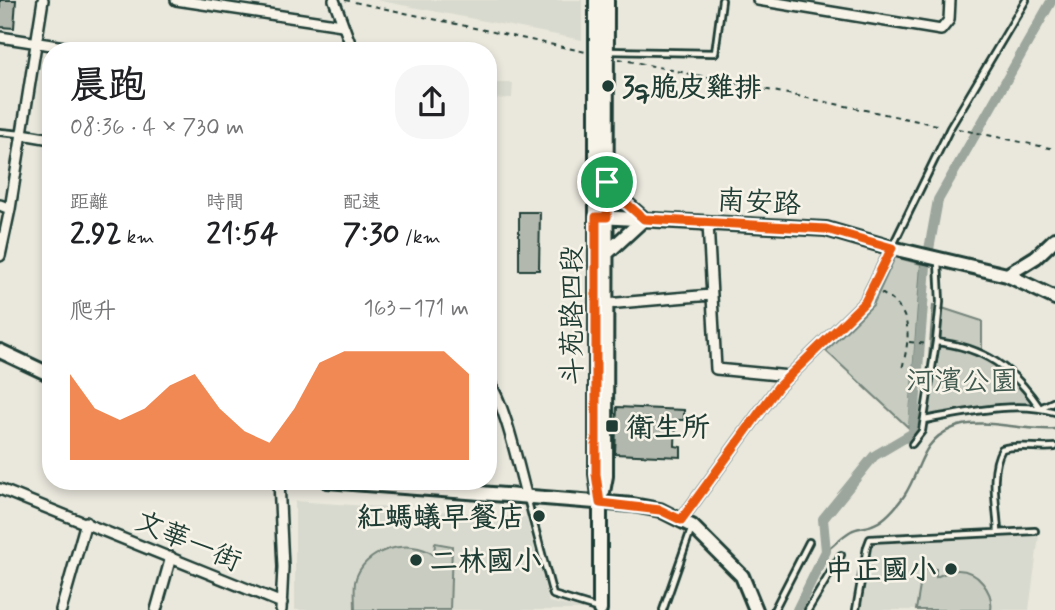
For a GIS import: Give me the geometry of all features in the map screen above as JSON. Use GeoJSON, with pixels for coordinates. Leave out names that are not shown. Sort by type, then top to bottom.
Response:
{"type":"FeatureCollection","features":[{"type":"Feature","properties":{"kind":"main road","name":"斗苑路四段"},"geometry":{"type":"LineString","coordinates":[[596,0],[603,54],[607,182],[601,217],[606,254],[606,476],[600,503]]}},
{"type":"Feature","properties":{"kind":"main road","name":"斗苑路四段"},"geometry":{"type":"LineString","coordinates":[[600,607],[600,503],[596,474],[603,54],[607,0]]}},
{"type":"Feature","properties":{"kind":"main road"},"geometry":{"type":"LineString","coordinates":[[606,254],[644,219],[619,197],[607,182]]}},
{"type":"Feature","properties":{"kind":"main road","name":"南安路"},"geometry":{"type":"LineString","coordinates":[[601,217],[826,229],[937,258]]}},
{"type":"Feature","properties":{"kind":"main road"},"geometry":{"type":"LineString","coordinates":[[1007,275],[1036,257],[1055,239]]}},
{"type":"Feature","properties":{"kind":"main road"},"geometry":{"type":"LineString","coordinates":[[937,258],[1007,275],[1055,298]]}},
{"type":"Feature","properties":{"kind":"main road"},"geometry":{"type":"LineString","coordinates":[[0,351],[42,371]]}},
{"type":"Feature","properties":{"kind":"main road"},"geometry":{"type":"LineString","coordinates":[[489,490],[527,498],[660,510],[687,523],[742,576],[756,610]]}},
{"type":"Feature","properties":{"kind":"street"},"geometry":{"type":"LineString","coordinates":[[0,256],[43,0]]}},
{"type":"Feature","properties":{"kind":"street"},"geometry":{"type":"LineString","coordinates":[[176,0],[342,25]]}},
{"type":"Feature","properties":{"kind":"street"},"geometry":{"type":"LineString","coordinates":[[334,0],[349,42]]}},
{"type":"Feature","properties":{"kind":"street"},"geometry":{"type":"LineString","coordinates":[[758,0],[941,30],[949,20],[950,0]]}},
{"type":"Feature","properties":{"kind":"street"},"geometry":{"type":"LineString","coordinates":[[0,37],[42,42]]}},
{"type":"Feature","properties":{"kind":"street"},"geometry":{"type":"LineString","coordinates":[[22,134],[42,137]]}},
{"type":"Feature","properties":{"kind":"street"},"geometry":{"type":"LineString","coordinates":[[0,205],[10,209]]}},
{"type":"Feature","properties":{"kind":"street"},"geometry":{"type":"LineString","coordinates":[[708,223],[716,369],[789,376]]}},
{"type":"Feature","properties":{"kind":"street"},"geometry":{"type":"LineString","coordinates":[[687,523],[778,387],[865,302],[892,248]]}},
{"type":"Feature","properties":{"kind":"street"},"geometry":{"type":"LineString","coordinates":[[606,304],[711,295]]}},
{"type":"Feature","properties":{"kind":"street"},"geometry":{"type":"LineString","coordinates":[[497,400],[527,498]]}},
{"type":"Feature","properties":{"kind":"street","name":"文華一街"},"geometry":{"type":"LineString","coordinates":[[0,489],[86,522],[282,607]]}},
{"type":"Feature","properties":{"kind":"street"},"geometry":{"type":"LineString","coordinates":[[279,490],[282,607]]}},
{"type":"Feature","properties":{"kind":"street"},"geometry":{"type":"LineString","coordinates":[[61,610],[86,522]]}},
{"type":"Feature","properties":{"kind":"street"},"geometry":{"type":"LineString","coordinates":[[156,610],[171,558]]}},
{"type":"Feature","properties":{"kind":"lane"},"geometry":{"type":"LineString","coordinates":[[603,54],[715,53],[722,0]]}},
{"type":"Feature","properties":{"kind":"lane"},"geometry":{"type":"LineString","coordinates":[[892,248],[950,128],[1026,0]]}},
{"type":"Feature","properties":{"kind":"lane"},"geometry":{"type":"LineString","coordinates":[[0,132],[22,134]]}},
{"type":"Feature","properties":{"kind":"lane"},"geometry":{"type":"LineString","coordinates":[[912,444],[922,431],[936,342],[940,302],[937,258]]}},
{"type":"Feature","properties":{"kind":"lane"},"geometry":{"type":"LineString","coordinates":[[936,342],[960,345],[996,360],[1023,382],[1040,408]]}},
{"type":"Feature","properties":{"kind":"lane"},"geometry":{"type":"LineString","coordinates":[[1040,408],[1055,401]]}},
{"type":"Feature","properties":{"kind":"lane"},"geometry":{"type":"LineString","coordinates":[[924,420],[977,410],[1040,408],[1055,412]]}},
{"type":"Feature","properties":{"kind":"lane"},"geometry":{"type":"LineString","coordinates":[[998,532],[996,469],[1002,449],[1055,447]]}},
{"type":"Feature","properties":{"kind":"lane"},"geometry":{"type":"LineString","coordinates":[[527,498],[553,595],[600,607]]}},
{"type":"Feature","properties":{"kind":"lane"},"geometry":{"type":"LineString","coordinates":[[663,610],[687,523]]}},
{"type":"Feature","properties":{"kind":"lane"},"geometry":{"type":"LineString","coordinates":[[856,610],[870,539],[1035,531]]}},
{"type":"Feature","properties":{"kind":"lane"},"geometry":{"type":"LineString","coordinates":[[774,610],[809,542]]}},
{"type":"Feature","properties":{"kind":"lane"},"geometry":{"type":"LineString","coordinates":[[808,610],[841,555]]}},
{"type":"Feature","properties":{"kind":"path"},"geometry":{"type":"LineString","coordinates":[[344,0],[1055,149]]}},
{"type":"Feature","properties":{"kind":"path"},"geometry":{"type":"LineString","coordinates":[[874,289],[895,302],[909,327],[902,369]]}},
{"type":"Feature","properties":{"kind":"path"},"geometry":{"type":"LineString","coordinates":[[908,341],[926,343]]}},
{"type":"Feature","properties":{"kind":"shaded area"},"geometry":{"type":"Polygon","coordinates":[[[376,0],[582,0],[582,40],[376,0]]]}},
{"type":"Feature","properties":{"kind":"shaded area"},"geometry":{"type":"Polygon","coordinates":[[[497,83],[513,83],[512,98],[497,99],[497,83]]]}},
{"type":"Feature","properties":{"kind":"shaded area","name":"二林國小"},"geometry":{"type":"Polygon","coordinates":[[[295,501],[526,517],[549,602],[588,610],[295,610],[295,501]]]}},
{"type":"Feature","properties":{"kind":"shaded area","name":"中正國小"},"geometry":{"type":"Polygon","coordinates":[[[1039,536],[1029,610],[861,610],[871,541],[1039,536]]]}},
{"type":"Feature","properties":{"kind":"green space","name":"河濱公園"},"geometry":{"type":"Polygon","coordinates":[[[895,257],[921,264],[909,428],[826,351],[873,305],[895,257]]]}},
{"type":"Feature","properties":{"kind":"green space","name":"河濱公園"},"geometry":{"type":"Polygon","coordinates":[[[933,305],[982,321],[982,350],[1017,374],[1044,408],[944,416],[924,426],[933,305]]]}},
{"type":"Feature","properties":{"kind":"green space"},"geometry":{"type":"Polygon","coordinates":[[[435,543],[452,546],[450,610],[355,610],[355,582],[367,561],[388,549],[400,547],[413,547],[434,555],[435,543]]]}},
{"type":"Feature","properties":{"kind":"green space"},"geometry":{"type":"Polygon","coordinates":[[[923,568],[936,569],[936,577],[955,570],[972,574],[987,589],[991,610],[916,610],[923,568]]]}},
{"type":"Feature","properties":{"kind":"building"},"geometry":{"type":"Polygon","coordinates":[[[0,0],[16,0],[14,28],[0,27],[0,0]]]}},
{"type":"Feature","properties":{"kind":"building"},"geometry":{"type":"Polygon","coordinates":[[[519,212],[540,212],[539,270],[519,270],[519,212]]]}},
{"type":"Feature","properties":{"kind":"building"},"geometry":{"type":"Polygon","coordinates":[[[617,407],[684,410],[684,420],[676,420],[675,446],[681,447],[681,457],[615,454],[617,407]]]}},
{"type":"Feature","properties":{"kind":"waterway"},"geometry":{"type":"LineString","coordinates":[[797,610],[826,551],[823,519],[874,456],[913,433],[926,266],[938,200],[1052,0]]}},
{"type":"Feature","properties":{"kind":"waterway"},"geometry":{"type":"LineString","coordinates":[[826,551],[844,535],[877,523],[890,513],[910,486],[927,449],[942,434],[953,428],[989,424],[1055,429]]}},
{"type":"Feature","properties":{"kind":"place","name":"3q脆皮雞排"},"geometry":{"type":"Point","coordinates":[608,86]}},
{"type":"Feature","properties":{"kind":"place","name":"衛生所"},"geometry":{"type":"Point","coordinates":[612,426]}},
{"type":"Feature","properties":{"kind":"place","name":"紅螞蟻早餐店"},"geometry":{"type":"Point","coordinates":[539,516]}},
{"type":"Feature","properties":{"kind":"place","name":"二林國小"},"geometry":{"type":"Point","coordinates":[416,560]}},
{"type":"Feature","properties":{"kind":"place","name":"中正國小"},"geometry":{"type":"Point","coordinates":[951,569]}},
{"type":"Feature","properties":{"kind":"route"},"geometry":{"type":"LineString","coordinates":[[607,182],[619,197],[644,219],[826,229],[892,248],[865,302],[778,387],[681,520],[660,510],[600,503],[596,474],[596,217],[607,217],[607,182]]}}]}
